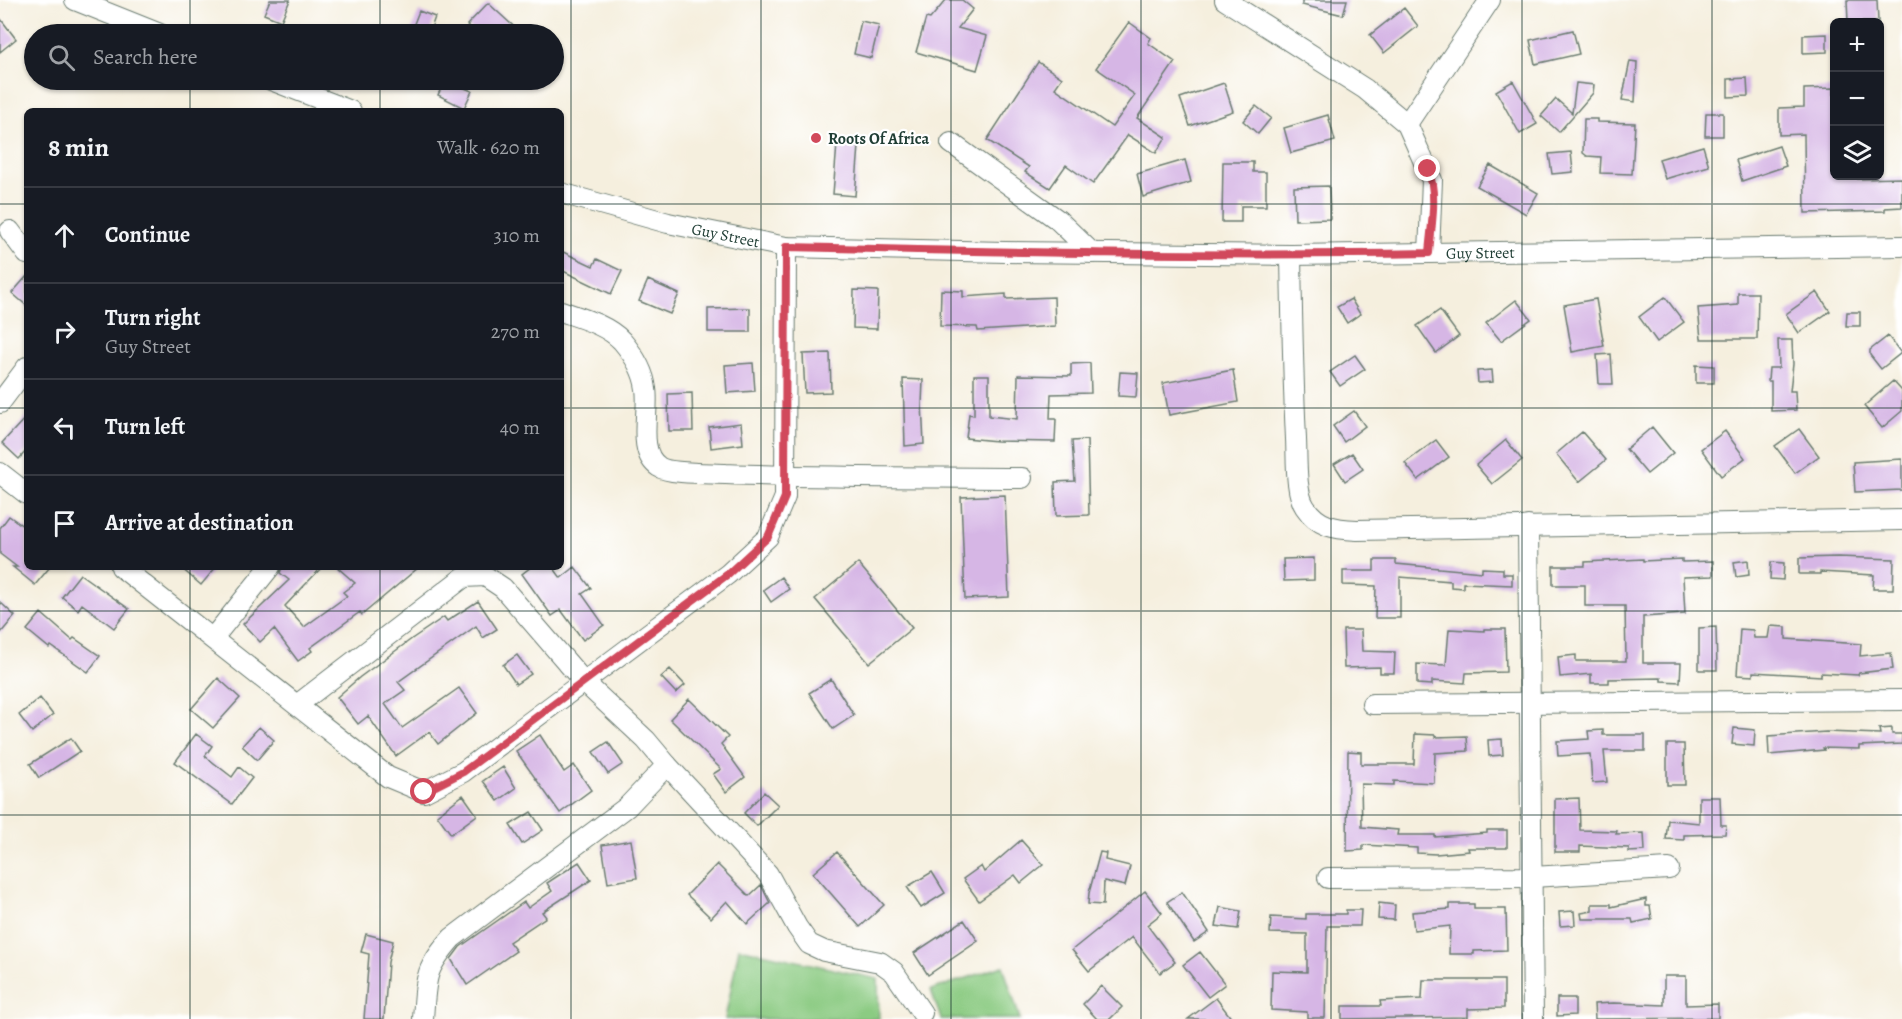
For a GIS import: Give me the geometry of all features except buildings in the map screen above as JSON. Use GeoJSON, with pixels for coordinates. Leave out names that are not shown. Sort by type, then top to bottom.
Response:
{"type":"FeatureCollection","features":[{"type":"Feature","properties":{"kind":"street"},"geometry":{"type":"LineString","coordinates":[[75,0],[135,24]]}},
{"type":"Feature","properties":{"kind":"street"},"geometry":{"type":"LineString","coordinates":[[1225,0],[1365,89],[1407,124],[1432,180],[1429,253]]}},
{"type":"Feature","properties":{"kind":"street"},"geometry":{"type":"LineString","coordinates":[[1407,124],[1490,0]]}},
{"type":"Feature","properties":{"kind":"street"},"geometry":{"type":"LineString","coordinates":[[297,90],[343,108]]}},
{"type":"Feature","properties":{"kind":"street"},"geometry":{"type":"LineString","coordinates":[[951,143],[1058,219],[1092,253]]}},
{"type":"Feature","properties":{"kind":"street","name":"Guy Street"},"geometry":{"type":"LineString","coordinates":[[564,194],[668,224],[786,247],[1291,255],[1902,246]]}},
{"type":"Feature","properties":{"kind":"street"},"geometry":{"type":"LineString","coordinates":[[10,231],[24,250]]}},
{"type":"Feature","properties":{"kind":"street"},"geometry":{"type":"LineString","coordinates":[[125,570],[388,777],[424,792],[463,772],[728,574],[768,537],[785,497],[786,247]]}},
{"type":"Feature","properties":{"kind":"street"},"geometry":{"type":"LineString","coordinates":[[1291,255],[1296,457],[1299,488],[1304,506],[1319,522],[1332,529],[1902,520]]}},
{"type":"Feature","properties":{"kind":"street"},"geometry":{"type":"LineString","coordinates":[[564,312],[592,322],[621,340],[639,366],[647,390],[646,434],[649,456],[659,468],[678,472],[785,476],[1022,478]]}},
{"type":"Feature","properties":{"kind":"street"},"geometry":{"type":"LineString","coordinates":[[0,403],[24,371]]}},
{"type":"Feature","properties":{"kind":"street"},"geometry":{"type":"LineString","coordinates":[[0,473],[24,492]]}},
{"type":"Feature","properties":{"kind":"street"},"geometry":{"type":"LineString","coordinates":[[1528,526],[1533,1019]]}},
{"type":"Feature","properties":{"kind":"street"},"geometry":{"type":"LineString","coordinates":[[213,638],[268,570]]}},
{"type":"Feature","properties":{"kind":"street"},"geometry":{"type":"LineString","coordinates":[[297,705],[464,576],[485,576],[502,588],[584,682],[646,740],[768,874],[809,944],[824,951],[880,962],[894,972],[922,1013]]}},
{"type":"Feature","properties":{"kind":"street"},"geometry":{"type":"LineString","coordinates":[[1372,704],[1902,700]]}},
{"type":"Feature","properties":{"kind":"street"},"geometry":{"type":"LineString","coordinates":[[423,1019],[426,976],[435,958],[452,938],[627,807],[667,765]]}},
{"type":"Feature","properties":{"kind":"street"},"geometry":{"type":"LineString","coordinates":[[1328,878],[1532,877],[1669,869]]}},
{"type":"Feature","properties":{"kind":"green space"},"geometry":{"type":"Polygon","coordinates":[[[739,948],[878,979],[879,1019],[725,1019],[739,948]]]}},
{"type":"Feature","properties":{"kind":"green space"},"geometry":{"type":"Polygon","coordinates":[[[1003,966],[1020,1019],[941,1019],[931,990],[1003,966]]]}},
{"type":"Feature","properties":{"kind":"place","name":"Roots Of Africa"},"geometry":{"type":"Point","coordinates":[816,138]}},
{"type":"Feature","properties":{"kind":"route"},"geometry":{"type":"LineString","coordinates":[[424,792],[463,772],[728,574],[768,537],[785,497],[786,247],[1291,255],[1429,253],[1433,196],[1432,180],[1428,169]]}}]}
